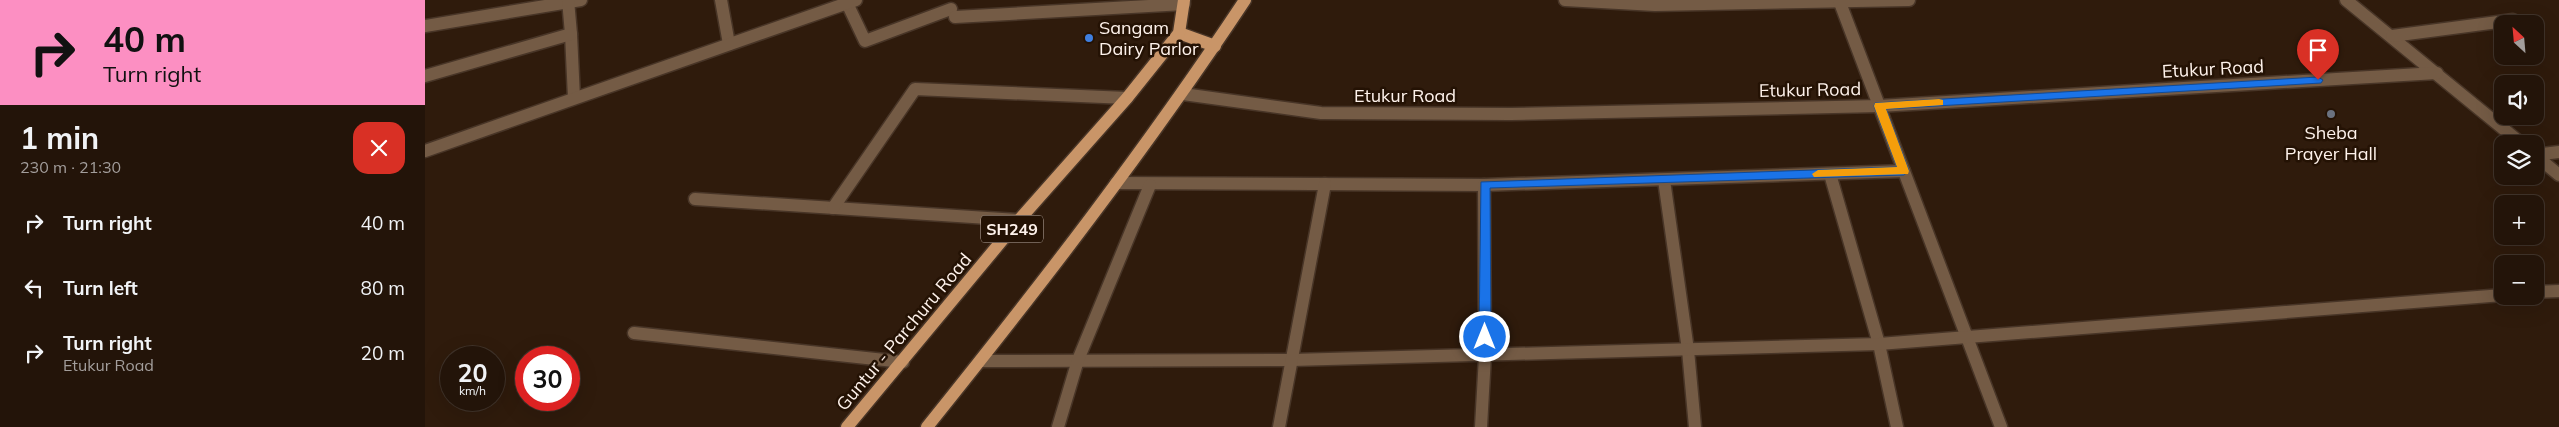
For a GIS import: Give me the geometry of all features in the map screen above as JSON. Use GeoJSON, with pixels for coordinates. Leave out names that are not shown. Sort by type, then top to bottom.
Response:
{"type":"FeatureCollection","features":[{"type":"Feature","properties":{"kind":"main road","name":"SH249"},"geometry":{"type":"LineString","coordinates":[[927,427],[981,361],[1183,94],[1245,0]]}},
{"type":"Feature","properties":{"kind":"main road","name":"Guntur - Parchuru Road"},"geometry":{"type":"LineString","coordinates":[[847,427],[903,362],[1019,220],[1127,98],[1179,33],[1184,2]]}},
{"type":"Feature","properties":{"kind":"main road"},"geometry":{"type":"LineString","coordinates":[[1179,33],[1215,46]]}},
{"type":"Feature","properties":{"kind":"street"},"geometry":{"type":"LineString","coordinates":[[425,26],[581,0]]}},
{"type":"Feature","properties":{"kind":"street"},"geometry":{"type":"LineString","coordinates":[[721,0],[729,44]]}},
{"type":"Feature","properties":{"kind":"street"},"geometry":{"type":"LineString","coordinates":[[1565,0],[1655,3],[1909,0]]}},
{"type":"Feature","properties":{"kind":"street"},"geometry":{"type":"LineString","coordinates":[[2346,0],[2511,135]]}},
{"type":"Feature","properties":{"kind":"street"},"geometry":{"type":"LineString","coordinates":[[568,2],[573,98]]}},
{"type":"Feature","properties":{"kind":"street"},"geometry":{"type":"LineString","coordinates":[[425,151],[852,2],[865,42],[953,13],[1184,2]]}},
{"type":"Feature","properties":{"kind":"street"},"geometry":{"type":"LineString","coordinates":[[1839,2],[2001,427]]}},
{"type":"Feature","properties":{"kind":"street"},"geometry":{"type":"LineString","coordinates":[[2391,36],[2494,22]]}},
{"type":"Feature","properties":{"kind":"street"},"geometry":{"type":"LineString","coordinates":[[425,76],[571,34]]}},
{"type":"Feature","properties":{"kind":"street","name":"Etukur Road"},"geometry":{"type":"LineString","coordinates":[[1183,94],[1321,113],[1511,114],[1879,106],[2437,73]]}},
{"type":"Feature","properties":{"kind":"street"},"geometry":{"type":"LineString","coordinates":[[833,208],[915,89],[1127,98]]}},
{"type":"Feature","properties":{"kind":"street"},"geometry":{"type":"LineString","coordinates":[[2544,154],[2559,152]]}},
{"type":"Feature","properties":{"kind":"street"},"geometry":{"type":"LineString","coordinates":[[2544,162],[2559,175]]}},
{"type":"Feature","properties":{"kind":"street"},"geometry":{"type":"LineString","coordinates":[[1115,183],[1150,185],[1485,185],[1904,171]]}},
{"type":"Feature","properties":{"kind":"street"},"geometry":{"type":"LineString","coordinates":[[1830,174],[1879,344],[1897,427]]}},
{"type":"Feature","properties":{"kind":"street"},"geometry":{"type":"LineString","coordinates":[[1664,180],[1688,350],[1695,427]]}},
{"type":"Feature","properties":{"kind":"street"},"geometry":{"type":"LineString","coordinates":[[1279,427],[1325,184]]}},
{"type":"Feature","properties":{"kind":"street"},"geometry":{"type":"LineString","coordinates":[[1058,427],[1078,360],[1150,185]]}},
{"type":"Feature","properties":{"kind":"street"},"geometry":{"type":"LineString","coordinates":[[1481,427],[1485,356],[1485,185]]}},
{"type":"Feature","properties":{"kind":"street"},"geometry":{"type":"LineString","coordinates":[[695,199],[1019,220]]}},
{"type":"Feature","properties":{"kind":"street"},"geometry":{"type":"LineString","coordinates":[[2544,292],[2559,291]]}},
{"type":"Feature","properties":{"kind":"street"},"geometry":{"type":"LineString","coordinates":[[981,361],[1292,360],[1879,344],[2494,296]]}},
{"type":"Feature","properties":{"kind":"street"},"geometry":{"type":"LineString","coordinates":[[634,333],[903,362]]}},
{"type":"Feature","properties":{"kind":"slow traffic"},"geometry":{"type":"LineString","coordinates":[[1818,174],[1904,171],[1879,106],[1939,102]]}},
{"type":"Feature","properties":{"kind":"place","name":"Sangam Dairy Parlor"},"geometry":{"type":"Point","coordinates":[1089,38]}},
{"type":"Feature","properties":{"kind":"place","name":"Sheba Prayer Hall"},"geometry":{"type":"Point","coordinates":[2331,114]}},
{"type":"Feature","properties":{"kind":"route"},"geometry":{"type":"LineString","coordinates":[[1485,337],[1485,185],[1904,171],[1879,106],[2318,80]]}}]}
